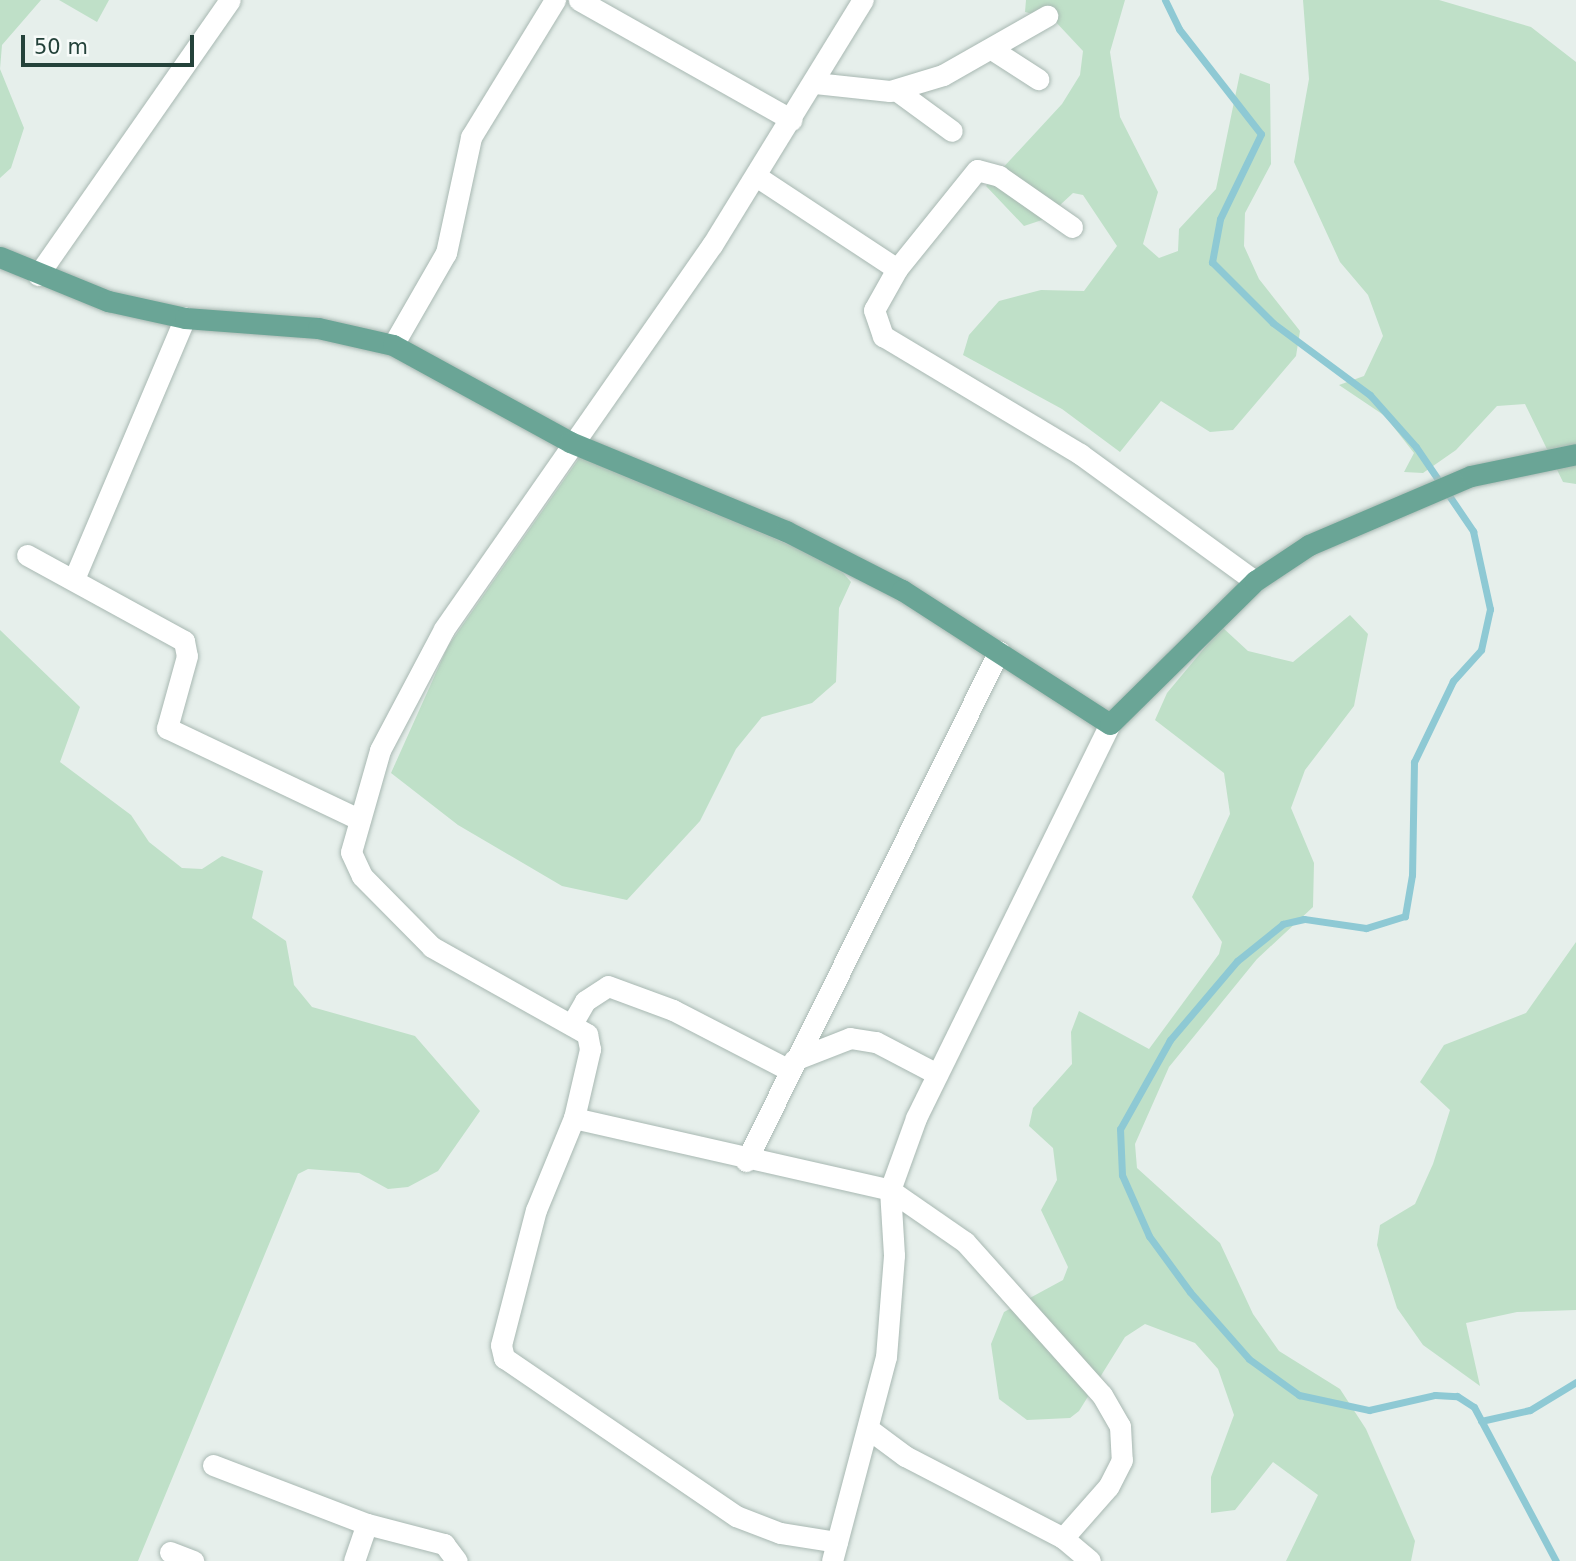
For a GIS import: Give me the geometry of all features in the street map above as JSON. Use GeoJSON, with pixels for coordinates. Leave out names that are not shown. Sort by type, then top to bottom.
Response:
{"type":"FeatureCollection","features":[{"type":"Feature","properties":{"kind":"main road"},"geometry":{"type":"LineString","coordinates":[[0,257],[38,275],[108,301],[186,318],[318,328],[393,345],[570,442],[786,531],[902,590],[1110,724],[1255,581],[1342,526],[1471,476],[1576,454]]}},
{"type":"Feature","properties":{"kind":"street"},"geometry":{"type":"LineString","coordinates":[[38,275],[230,0]]}},
{"type":"Feature","properties":{"kind":"street"},"geometry":{"type":"LineString","coordinates":[[393,345],[446,253],[471,137],[555,0]]}},
{"type":"Feature","properties":{"kind":"street"},"geometry":{"type":"LineString","coordinates":[[579,0],[792,120]]}},
{"type":"Feature","properties":{"kind":"street"},"geometry":{"type":"LineString","coordinates":[[863,0],[815,83],[756,176],[570,442],[444,629],[380,750],[359,819],[351,852],[357,868],[432,947],[573,1022],[587,1034],[590,1049],[574,1118],[537,1210],[501,1345],[504,1358],[736,1516],[835,1552],[870,1430],[886,1357],[894,1255],[890,1190],[937,1074],[1110,724]]}},
{"type":"Feature","properties":{"kind":"street"},"geometry":{"type":"LineString","coordinates":[[815,83],[855,91],[895,90],[993,50],[1047,16]]}},
{"type":"Feature","properties":{"kind":"street"},"geometry":{"type":"LineString","coordinates":[[993,50],[1038,79]]}},
{"type":"Feature","properties":{"kind":"street"},"geometry":{"type":"LineString","coordinates":[[895,90],[952,131]]}},
{"type":"Feature","properties":{"kind":"street"},"geometry":{"type":"LineString","coordinates":[[1072,227],[999,176],[977,170],[897,269],[874,310],[883,336],[1080,454],[1255,581]]}},
{"type":"Feature","properties":{"kind":"street"},"geometry":{"type":"LineString","coordinates":[[756,176],[897,269]]}},
{"type":"Feature","properties":{"kind":"street"},"geometry":{"type":"LineString","coordinates":[[74,579],[186,318]]}},
{"type":"Feature","properties":{"kind":"street"},"geometry":{"type":"LineString","coordinates":[[27,555],[184,641],[187,656],[167,727],[359,819]]}},
{"type":"Feature","properties":{"kind":"street"},"geometry":{"type":"LineString","coordinates":[[746,1161],[791,1065],[999,651]]}},
{"type":"Feature","properties":{"kind":"street"},"geometry":{"type":"LineString","coordinates":[[573,1022],[585,1001],[608,986],[673,1010],[791,1065],[850,1038],[876,1042],[937,1074]]}},
{"type":"Feature","properties":{"kind":"street"},"geometry":{"type":"LineString","coordinates":[[574,1118],[746,1161],[890,1190],[986,1263],[1102,1395],[1120,1426],[1122,1460],[1108,1487],[1063,1538]]}},
{"type":"Feature","properties":{"kind":"street"},"geometry":{"type":"LineString","coordinates":[[870,1430],[905,1456],[1063,1538],[1090,1561]]}},
{"type":"Feature","properties":{"kind":"street"},"geometry":{"type":"LineString","coordinates":[[213,1465],[367,1524],[444,1544],[457,1561]]}},
{"type":"Feature","properties":{"kind":"street"},"geometry":{"type":"LineString","coordinates":[[354,1561],[367,1524]]}},
{"type":"Feature","properties":{"kind":"street"},"geometry":{"type":"LineString","coordinates":[[170,1552],[193,1561]]}},
{"type":"Feature","properties":{"kind":"green space"},"geometry":{"type":"Polygon","coordinates":[[[0,0],[41,0],[2,45],[0,69],[0,0]]]}},
{"type":"Feature","properties":{"kind":"green space"},"geometry":{"type":"Polygon","coordinates":[[[59,0],[109,0],[97,22],[59,0]]]}},
{"type":"Feature","properties":{"kind":"green space"},"geometry":{"type":"Polygon","coordinates":[[[1026,0],[1125,0],[1110,52],[1120,117],[1158,192],[1143,244],[1159,258],[1178,251],[1179,229],[1216,189],[1240,73],[1270,84],[1271,164],[1245,213],[1244,246],[1259,279],[1300,331],[1296,356],[1233,430],[1210,432],[1161,401],[1120,452],[1062,409],[963,355],[969,335],[999,301],[1041,290],[1084,291],[1117,246],[1083,195],[1073,193],[1045,219],[1024,226],[986,186],[1062,104],[1080,75],[1083,51],[1053,19],[1025,12],[1026,0]]]}},
{"type":"Feature","properties":{"kind":"green space"},"geometry":{"type":"Polygon","coordinates":[[[1303,0],[1439,0],[1531,27],[1576,62],[1576,484],[1563,482],[1525,404],[1497,406],[1456,450],[1423,473],[1404,472],[1414,453],[1385,416],[1339,385],[1364,376],[1383,336],[1368,295],[1340,262],[1294,162],[1309,79],[1303,0]]]}},
{"type":"Feature","properties":{"kind":"green space"},"geometry":{"type":"Polygon","coordinates":[[[0,69],[24,128],[11,168],[0,178],[0,69]]]}},
{"type":"Feature","properties":{"kind":"green space"},"geometry":{"type":"Polygon","coordinates":[[[582,454],[837,566],[851,582],[839,608],[836,682],[812,703],[762,717],[736,749],[700,821],[627,900],[562,886],[458,825],[391,773],[448,646],[582,454]]]}},
{"type":"Feature","properties":{"kind":"green space"},"geometry":{"type":"Polygon","coordinates":[[[1350,615],[1368,634],[1354,706],[1305,770],[1291,808],[1314,863],[1313,907],[1257,959],[1169,1067],[1135,1144],[1137,1168],[1220,1243],[1253,1314],[1279,1351],[1340,1389],[1366,1429],[1415,1541],[1411,1561],[1286,1561],[1318,1495],[1273,1462],[1235,1510],[1211,1513],[1211,1477],[1234,1415],[1218,1369],[1195,1343],[1145,1324],[1125,1337],[1079,1411],[1070,1418],[1027,1420],[999,1399],[991,1344],[1004,1312],[1063,1280],[1068,1267],[1041,1210],[1057,1180],[1053,1148],[1029,1126],[1033,1108],[1072,1064],[1071,1032],[1079,1011],[1149,1049],[1219,954],[1222,942],[1192,897],[1230,814],[1224,773],[1155,720],[1167,693],[1222,627],[1248,651],[1293,662],[1350,615]]]}},
{"type":"Feature","properties":{"kind":"green space"},"geometry":{"type":"Polygon","coordinates":[[[0,630],[80,707],[60,762],[131,815],[149,842],[182,868],[202,869],[222,856],[263,871],[252,918],[286,941],[294,985],[312,1007],[415,1036],[480,1111],[438,1171],[408,1187],[388,1189],[359,1173],[308,1169],[298,1174],[138,1561],[0,1561],[0,630]]]}},
{"type":"Feature","properties":{"kind":"green space"},"geometry":{"type":"Polygon","coordinates":[[[1576,942],[1576,1310],[1517,1312],[1466,1323],[1480,1386],[1423,1345],[1397,1308],[1377,1245],[1380,1225],[1415,1204],[1433,1164],[1450,1110],[1420,1082],[1444,1045],[1526,1013],[1576,942]]]}},
{"type":"Feature","properties":{"kind":"waterway"},"geometry":{"type":"LineString","coordinates":[[1165,0],[1179,29],[1261,134],[1220,219],[1212,262],[1273,323],[1370,395],[1416,447],[1473,531],[1490,609],[1481,650],[1453,681],[1414,762],[1412,875],[1405,916],[1366,928],[1304,919],[1283,924],[1237,961],[1170,1040],[1120,1129],[1122,1175],[1149,1236],[1190,1292],[1249,1359],[1299,1395],[1369,1410],[1435,1395],[1457,1396],[1474,1407],[1556,1561]]}},
{"type":"Feature","properties":{"kind":"waterway"},"geometry":{"type":"LineString","coordinates":[[1481,1421],[1530,1410],[1576,1382]]}}]}
